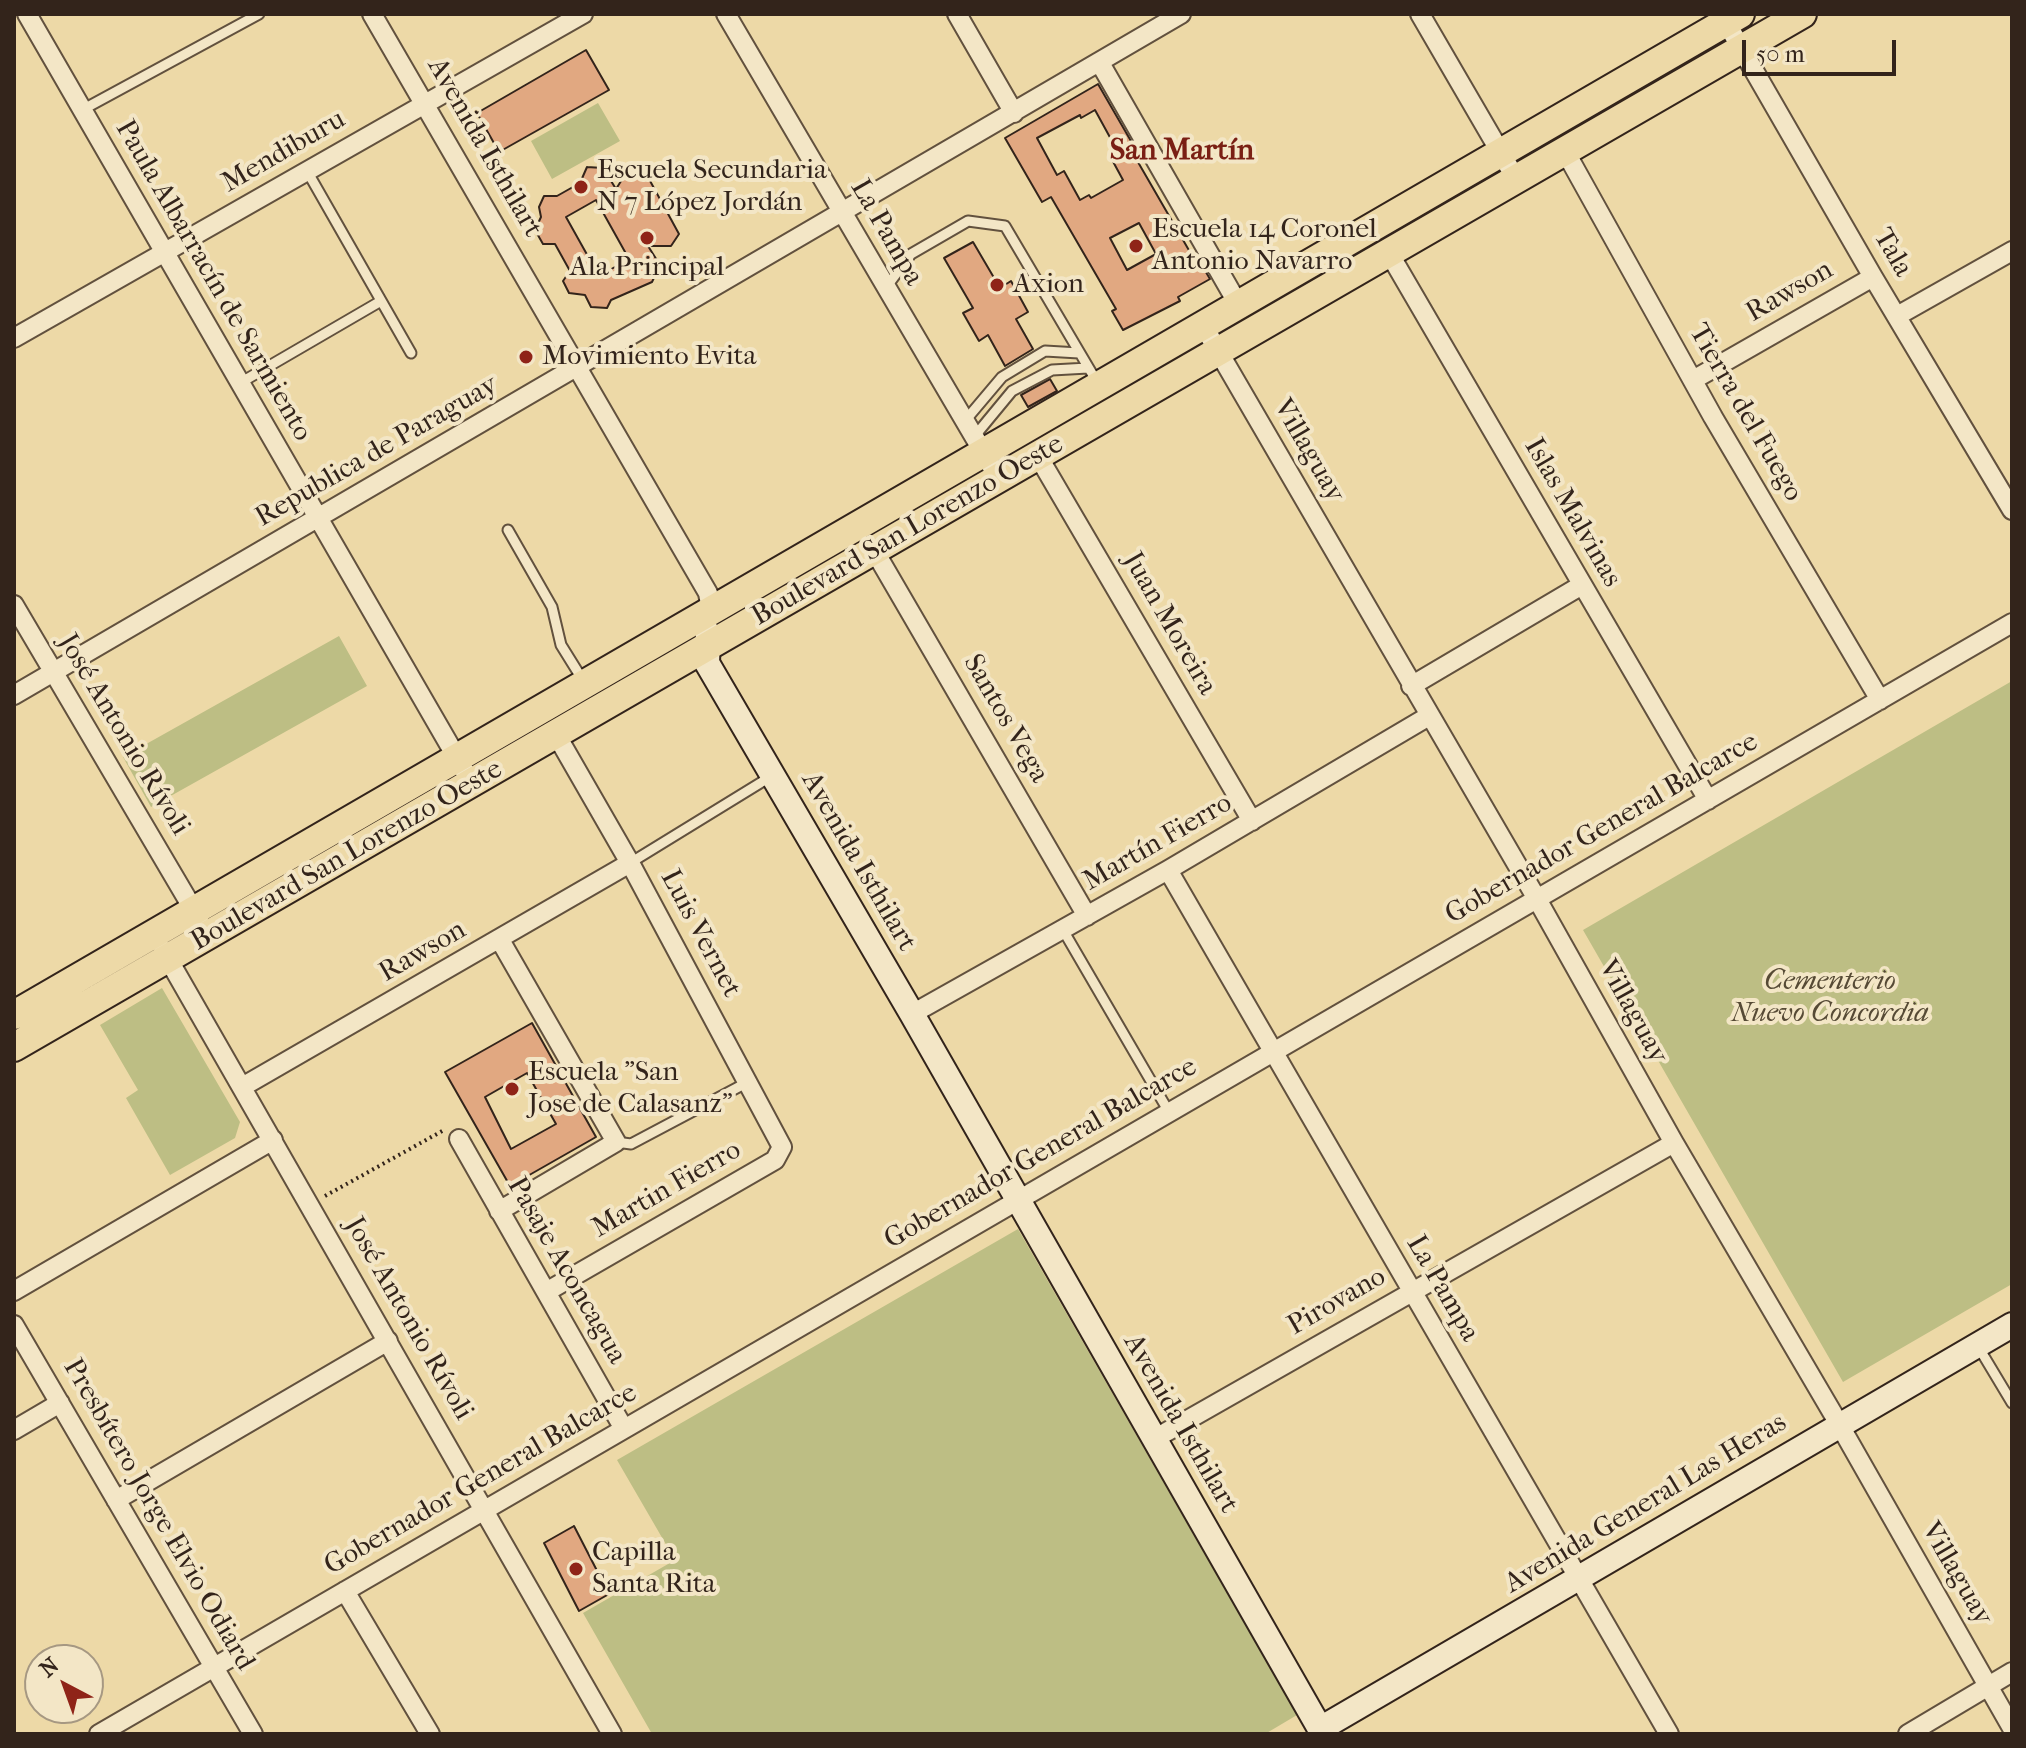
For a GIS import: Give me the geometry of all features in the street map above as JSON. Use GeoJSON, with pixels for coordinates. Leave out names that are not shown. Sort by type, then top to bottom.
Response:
{"type":"FeatureCollection","features":[{"type":"Feature","properties":{"kind":"main road","name":"Boulevard San Lorenzo Oeste"},"geometry":{"type":"LineString","coordinates":[[14,1047],[1802,14]]}},
{"type":"Feature","properties":{"kind":"main road","name":"Boulevard San Lorenzo Oeste"},"geometry":{"type":"LineString","coordinates":[[14,1015],[711,610],[973,437],[1203,325],[1733,18]]}},
{"type":"Feature","properties":{"kind":"street","name":"Paula Albarracín de Sarmiento"},"geometry":{"type":"LineString","coordinates":[[27,14],[472,784]]}},
{"type":"Feature","properties":{"kind":"street","name":"Avenida Isthilart"},"geometry":{"type":"LineString","coordinates":[[372,14],[708,593],[711,610],[707,663],[1019,1200],[1318,1732]]}},
{"type":"Feature","properties":{"kind":"street","name":"Mendiburu"},"geometry":{"type":"LineString","coordinates":[[14,338],[583,14]]}},
{"type":"Feature","properties":{"kind":"street","name":"La Pampa"},"geometry":{"type":"LineString","coordinates":[[726,14],[999,479]]}},
{"type":"Feature","properties":{"kind":"street"},"geometry":{"type":"LineString","coordinates":[[957,14],[1014,113]]}},
{"type":"Feature","properties":{"kind":"street","name":"Republica de Paraguay"},"geometry":{"type":"LineString","coordinates":[[14,695],[1181,14]]}},
{"type":"Feature","properties":{"kind":"street"},"geometry":{"type":"LineString","coordinates":[[1420,14],[1516,179]]}},
{"type":"Feature","properties":{"kind":"street","name":"Tala"},"geometry":{"type":"LineString","coordinates":[[1733,18],[1743,48],[1873,277],[2012,510]]}},
{"type":"Feature","properties":{"kind":"street"},"geometry":{"type":"LineString","coordinates":[[1100,63],[1238,304]]}},
{"type":"Feature","properties":{"kind":"street","name":"Tierra del Fuego"},"geometry":{"type":"LineString","coordinates":[[1565,151],[1693,380],[1880,700]]}},
{"type":"Feature","properties":{"kind":"street"},"geometry":{"type":"LineString","coordinates":[[1897,316],[2012,251]]}},
{"type":"Feature","properties":{"kind":"street","name":"Islas Malvinas"},"geometry":{"type":"LineString","coordinates":[[1389,253],[1708,800]]}},
{"type":"Feature","properties":{"kind":"street","name":"Rawson"},"geometry":{"type":"LineString","coordinates":[[1693,380],[1873,277]]}},
{"type":"Feature","properties":{"kind":"street","name":"Villaguay"},"geometry":{"type":"LineString","coordinates":[[1203,325],[1537,899],[1674,1143],[2012,1728]]}},
{"type":"Feature","properties":{"kind":"street","name":"Juan Moreira"},"geometry":{"type":"LineString","coordinates":[[1038,456],[1252,821]]}},
{"type":"Feature","properties":{"kind":"street","name":"Santos Vega"},"geometry":{"type":"LineString","coordinates":[[874,550],[1087,916]]}},
{"type":"Feature","properties":{"kind":"street"},"geometry":{"type":"LineString","coordinates":[[1411,686],[1582,585]]}},
{"type":"Feature","properties":{"kind":"street","name":"José Antonio Rívoli"},"geometry":{"type":"LineString","coordinates":[[14,605],[209,935]]}},
{"type":"Feature","properties":{"kind":"street","name":"Gobernador General Balcarce"},"geometry":{"type":"LineString","coordinates":[[100,1734],[2012,623]]}},
{"type":"Feature","properties":{"kind":"street","name":"Martín Fierro"},"geometry":{"type":"LineString","coordinates":[[912,1014],[1168,870],[1429,716]]}},
{"type":"Feature","properties":{"kind":"street","name":"Luis Vernet"},"geometry":{"type":"LineString","coordinates":[[557,736],[630,863],[781,1142],[782,1151],[775,1160]]}},
{"type":"Feature","properties":{"kind":"street","name":"Rawson"},"geometry":{"type":"LineString","coordinates":[[242,1087],[630,863]]}},
{"type":"Feature","properties":{"kind":"street","name":"La Pampa"},"geometry":{"type":"LineString","coordinates":[[1168,870],[1669,1734]]}},
{"type":"Feature","properties":{"kind":"street","name":"José Antonio Rívoli"},"geometry":{"type":"LineString","coordinates":[[153,934],[612,1734]]}},
{"type":"Feature","properties":{"kind":"street"},"geometry":{"type":"LineString","coordinates":[[499,1211],[616,1142],[500,940]]}},
{"type":"Feature","properties":{"kind":"street","name":"Pasaje Aconcagua"},"geometry":{"type":"LineString","coordinates":[[459,1139],[624,1429]]}},
{"type":"Feature","properties":{"kind":"street"},"geometry":{"type":"LineString","coordinates":[[14,1291],[273,1140]]}},
{"type":"Feature","properties":{"kind":"street","name":"Pirovano"},"geometry":{"type":"LineString","coordinates":[[1154,1439],[1674,1143]]}},
{"type":"Feature","properties":{"kind":"street","name":"Martin Fierro"},"geometry":{"type":"LineString","coordinates":[[546,1292],[775,1160]]}},
{"type":"Feature","properties":{"kind":"street","name":"Presbítero Jorge Elvio Odiard"},"geometry":{"type":"LineString","coordinates":[[14,1325],[253,1734]]}},
{"type":"Feature","properties":{"kind":"street","name":"Avenida General Las Heras"},"geometry":{"type":"LineString","coordinates":[[1318,1732],[2012,1325]]}},
{"type":"Feature","properties":{"kind":"street"},"geometry":{"type":"LineString","coordinates":[[116,1500],[388,1341]]}},
{"type":"Feature","properties":{"kind":"street"},"geometry":{"type":"LineString","coordinates":[[14,1430],[60,1403]]}},
{"type":"Feature","properties":{"kind":"street"},"geometry":{"type":"LineString","coordinates":[[345,1591],[430,1734]]}},
{"type":"Feature","properties":{"kind":"street"},"geometry":{"type":"LineString","coordinates":[[1908,1734],[2012,1672]]}},
{"type":"Feature","properties":{"kind":"lane"},"geometry":{"type":"LineString","coordinates":[[82,110],[259,14]]}},
{"type":"Feature","properties":{"kind":"lane"},"geometry":{"type":"LineString","coordinates":[[307,171],[411,353]]}},
{"type":"Feature","properties":{"kind":"lane"},"geometry":{"type":"LineString","coordinates":[[886,288],[911,254],[968,221],[1005,226],[1093,377]]}},
{"type":"Feature","properties":{"kind":"lane"},"geometry":{"type":"LineString","coordinates":[[240,383],[381,301]]}},
{"type":"Feature","properties":{"kind":"lane"},"geometry":{"type":"LineString","coordinates":[[973,437],[1002,377],[1045,351],[1079,353]]}},
{"type":"Feature","properties":{"kind":"lane"},"geometry":{"type":"LineString","coordinates":[[973,437],[1012,391],[1052,370],[1093,377]]}},
{"type":"Feature","properties":{"kind":"lane"},"geometry":{"type":"LineString","coordinates":[[508,530],[552,607],[561,645],[586,685]]}},
{"type":"Feature","properties":{"kind":"lane"},"geometry":{"type":"LineString","coordinates":[[630,863],[773,775]]}},
{"type":"Feature","properties":{"kind":"lane"},"geometry":{"type":"LineString","coordinates":[[1063,930],[1169,1112]]}},
{"type":"Feature","properties":{"kind":"lane"},"geometry":{"type":"LineString","coordinates":[[616,1142],[631,1144],[748,1082]]}},
{"type":"Feature","properties":{"kind":"lane"},"geometry":{"type":"LineString","coordinates":[[1977,1345],[2012,1403]]}},
{"type":"Feature","properties":{"kind":"path"},"geometry":{"type":"LineString","coordinates":[[309,1205],[452,1125],[459,1139]]}},
{"type":"Feature","properties":{"kind":"green space"},"geometry":{"type":"Polygon","coordinates":[[[598,103],[620,141],[552,179],[531,141],[598,103]]]}},
{"type":"Feature","properties":{"kind":"green space"},"geometry":{"type":"Polygon","coordinates":[[[339,636],[367,686],[151,807],[123,757],[339,636]]]}},
{"type":"Feature","properties":{"kind":"green space","name":"Cementerio Nuevo Concordia"},"geometry":{"type":"Polygon","coordinates":[[[2012,681],[2012,1284],[1843,1382],[1583,930],[2012,681]]]}},
{"type":"Feature","properties":{"kind":"green space"},"geometry":{"type":"Polygon","coordinates":[[[162,988],[240,1122],[235,1138],[170,1175],[126,1098],[138,1090],[100,1025],[162,988]]]}},
{"type":"Feature","properties":{"kind":"green space"},"geometry":{"type":"Polygon","coordinates":[[[1018,1229],[1297,1715],[1265,1734],[652,1734],[583,1613],[675,1560],[617,1460],[1018,1229]]]}},
{"type":"Feature","properties":{"kind":"building"},"geometry":{"type":"Polygon","coordinates":[[[586,50],[609,90],[499,152],[477,113],[586,50]]]}},
{"type":"Feature","properties":{"kind":"building"},"geometry":{"type":"Polygon","coordinates":[[[1098,84],[1135,148],[1131,150],[1194,259],[1197,257],[1210,279],[1178,297],[1180,301],[1123,330],[1112,311],[1116,309],[1051,197],[1042,202],[1005,138],[1098,84]],[[1095,110],[1037,138],[1057,175],[1064,171],[1080,200],[1089,195],[1091,198],[1123,180],[1110,156],[1118,152],[1095,110]],[[1139,223],[1110,238],[1127,270],[1156,254],[1139,223]]]}},
{"type":"Feature","properties":{"kind":"building","name":"Ala Principal"},"geometry":{"type":"Polygon","coordinates":[[[587,167],[603,168],[616,189],[630,167],[643,168],[679,234],[671,246],[648,246],[660,265],[652,282],[611,300],[607,308],[591,307],[585,295],[569,293],[563,281],[570,271],[555,244],[543,244],[535,230],[541,217],[539,207],[544,196],[557,196],[580,183],[587,167]],[[596,200],[566,217],[599,276],[629,259],[596,200]]]}},
{"type":"Feature","properties":{"kind":"building"},"geometry":{"type":"Polygon","coordinates":[[[973,242],[1000,288],[1011,281],[1028,312],[1016,319],[1033,349],[1005,366],[988,335],[979,341],[963,313],[973,308],[944,258],[973,242]]]}},
{"type":"Feature","properties":{"kind":"building"},"geometry":{"type":"Polygon","coordinates":[[[1050,379],[1057,391],[1028,407],[1021,395],[1050,379]]]}},
{"type":"Feature","properties":{"kind":"building","name":"Escuela \"San Jose de Calasanz\""},"geometry":{"type":"Polygon","coordinates":[[[532,1023],[596,1137],[510,1186],[445,1072],[532,1023]],[[527,1073],[485,1097],[511,1149],[556,1124],[527,1073]]]}},
{"type":"Feature","properties":{"kind":"building","name":"Capilla Santa Rita"},"geometry":{"type":"Polygon","coordinates":[[[574,1526],[609,1594],[579,1611],[544,1543],[574,1526]]]}},
{"type":"Feature","properties":{"kind":"place","name":"Escuela Secundaria N 7 López Jordán"},"geometry":{"type":"Point","coordinates":[581,187]}},
{"type":"Feature","properties":{"kind":"place","name":"Ala Principal"},"geometry":{"type":"Point","coordinates":[647,238]}},
{"type":"Feature","properties":{"kind":"place","name":"Escuela 14 Coronel Antonio Navarro"},"geometry":{"type":"Point","coordinates":[1136,246]}},
{"type":"Feature","properties":{"kind":"place","name":"Axion"},"geometry":{"type":"Point","coordinates":[997,285]}},
{"type":"Feature","properties":{"kind":"place","name":"Movimiento Evita"},"geometry":{"type":"Point","coordinates":[526,357]}},
{"type":"Feature","properties":{"kind":"place","name":"Escuela \"San Jose de Calasanz\""},"geometry":{"type":"Point","coordinates":[512,1089]}},
{"type":"Feature","properties":{"kind":"place","name":"Capilla Santa Rita"},"geometry":{"type":"Point","coordinates":[576,1569]}},
{"type":"Feature","properties":{"kind":"district","name":"San Martín"},"geometry":{"type":"Point","coordinates":[1182,152]}}]}
